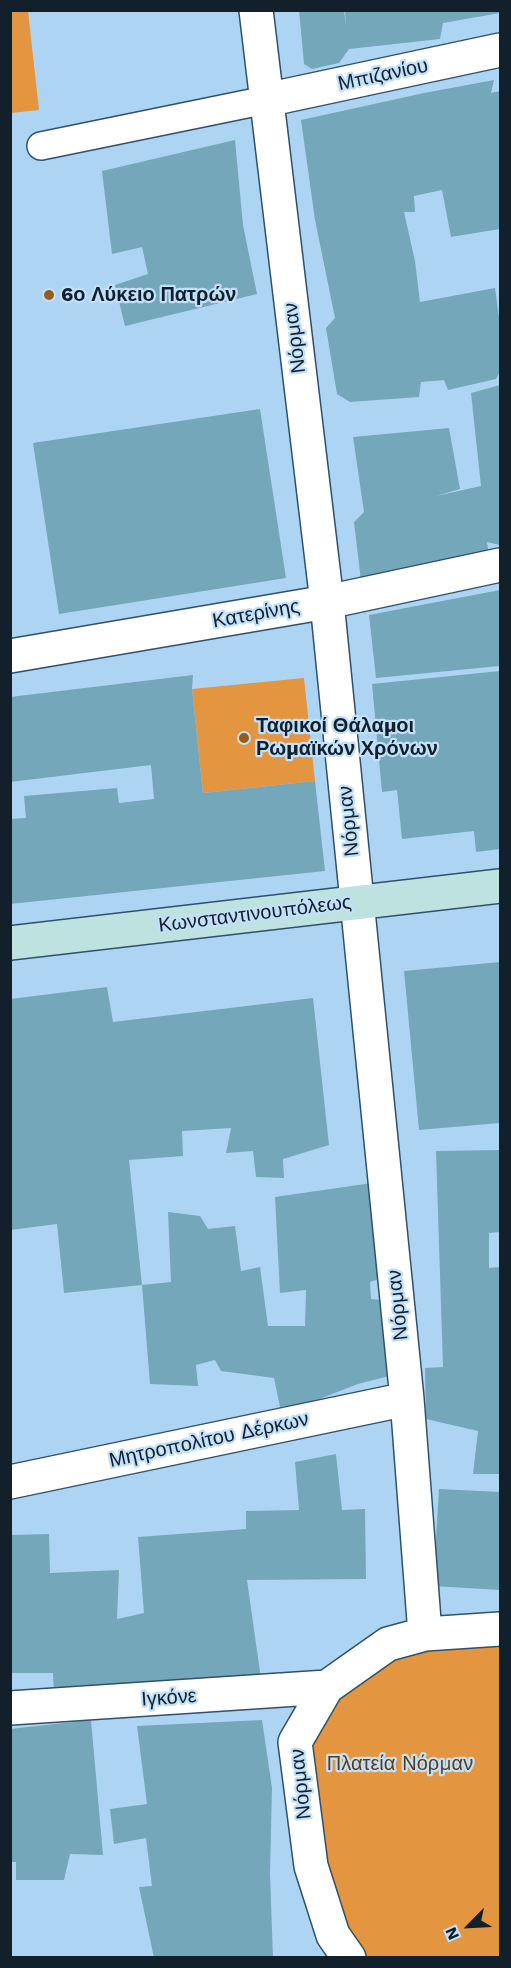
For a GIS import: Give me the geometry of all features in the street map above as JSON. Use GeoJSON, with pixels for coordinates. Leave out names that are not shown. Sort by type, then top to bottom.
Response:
{"type":"FeatureCollection","features":[{"type":"Feature","properties":{"kind":"main road","name":"Κωνσταντινουπόλεως"},"geometry":{"type":"LineString","coordinates":[[10,943],[501,886]]}},
{"type":"Feature","properties":{"kind":"street","name":"Νόρμαν"},"geometry":{"type":"LineString","coordinates":[[256,10],[327,602],[407,1399],[425,1634]]}},
{"type":"Feature","properties":{"kind":"street","name":"Μπιζανίου"},"geometry":{"type":"LineString","coordinates":[[266,100],[501,50]]}},
{"type":"Feature","properties":{"kind":"street","name":"Κατερίνης"},"geometry":{"type":"LineString","coordinates":[[10,656],[327,602],[501,565]]}},
{"type":"Feature","properties":{"kind":"street","name":"Μητροπολίτου Δέρκων"},"geometry":{"type":"LineString","coordinates":[[10,1482],[407,1399]]}},
{"type":"Feature","properties":{"kind":"street","name":"Νόρμαν"},"geometry":{"type":"LineString","coordinates":[[349,1958],[333,1935],[311,1866],[295,1742],[327,1688],[388,1644],[425,1634],[501,1629]]}},
{"type":"Feature","properties":{"kind":"street","name":"Ιγκόνε"},"geometry":{"type":"LineString","coordinates":[[10,1708],[327,1688]]}},
{"type":"Feature","properties":{"kind":"lane"},"geometry":{"type":"LineString","coordinates":[[41,146],[266,100]]}},
{"type":"Feature","properties":{"kind":"green space"},"geometry":{"type":"Polygon","coordinates":[[[10,11],[28,11],[39,110],[11,113],[10,11]]]}},
{"type":"Feature","properties":{"kind":"green space"},"geometry":{"type":"Polygon","coordinates":[[[304,678],[315,781],[203,793],[192,689],[304,678]]]}},
{"type":"Feature","properties":{"kind":"green space","name":"Πλατεία Νόρμαν"},"geometry":{"type":"Polygon","coordinates":[[[500,1629],[500,1957],[349,1957],[295,1742],[388,1644],[500,1629]]]}},
{"type":"Feature","properties":{"kind":"building"},"geometry":{"type":"Polygon","coordinates":[[[299,10],[344,10],[346,26],[345,10],[500,10],[500,13],[443,23],[440,39],[349,49],[339,63],[312,69],[304,64],[299,10]]]}},
{"type":"Feature","properties":{"kind":"building"},"geometry":{"type":"Polygon","coordinates":[[[494,80],[491,93],[500,91],[500,229],[451,237],[442,190],[414,196],[415,212],[404,212],[415,261],[420,302],[495,288],[500,324],[500,372],[496,379],[448,390],[444,380],[421,382],[419,397],[350,402],[337,394],[326,328],[335,318],[315,220],[301,120],[494,80]]]}},
{"type":"Feature","properties":{"kind":"building"},"geometry":{"type":"Polygon","coordinates":[[[235,140],[243,225],[257,294],[125,326],[115,285],[148,274],[142,247],[112,254],[102,171],[235,140]]]}},
{"type":"Feature","properties":{"kind":"building"},"geometry":{"type":"Polygon","coordinates":[[[500,385],[500,545],[487,542],[489,555],[361,581],[354,522],[364,512],[353,437],[449,428],[460,489],[436,496],[481,486],[471,393],[500,385]]]}},
{"type":"Feature","properties":{"kind":"building"},"geometry":{"type":"Polygon","coordinates":[[[260,409],[286,578],[59,614],[33,443],[260,409]]]}},
{"type":"Feature","properties":{"kind":"building"},"geometry":{"type":"Polygon","coordinates":[[[500,590],[500,666],[376,678],[369,615],[500,590]]]}},
{"type":"Feature","properties":{"kind":"building"},"geometry":{"type":"Polygon","coordinates":[[[500,671],[500,849],[476,852],[474,831],[402,839],[397,790],[382,792],[372,684],[500,671]]]}},
{"type":"Feature","properties":{"kind":"building"},"geometry":{"type":"Polygon","coordinates":[[[193,675],[192,689],[203,793],[315,781],[325,871],[10,904],[10,819],[26,818],[24,796],[117,788],[119,803],[154,799],[151,765],[10,782],[10,697],[193,675]]]}},
{"type":"Feature","properties":{"kind":"building"},"geometry":{"type":"Polygon","coordinates":[[[500,962],[500,1123],[419,1130],[404,971],[500,962]]]}},
{"type":"Feature","properties":{"kind":"building"},"geometry":{"type":"Polygon","coordinates":[[[107,987],[113,1022],[313,998],[329,1145],[283,1159],[284,1178],[256,1177],[253,1151],[226,1153],[231,1128],[182,1131],[183,1156],[129,1160],[142,1285],[64,1293],[57,1224],[10,1230],[10,999],[107,987]]]}},
{"type":"Feature","properties":{"kind":"building"},"geometry":{"type":"Polygon","coordinates":[[[500,1150],[500,1232],[489,1233],[489,1268],[500,1267],[500,1474],[473,1474],[478,1431],[426,1419],[425,1368],[443,1367],[436,1151],[500,1150]]]}},
{"type":"Feature","properties":{"kind":"building"},"geometry":{"type":"Polygon","coordinates":[[[372,1183],[379,1279],[370,1282],[371,1299],[383,1300],[389,1376],[358,1384],[309,1403],[280,1407],[274,1378],[221,1371],[215,1360],[196,1365],[198,1386],[150,1384],[142,1285],[171,1282],[168,1212],[200,1216],[208,1229],[235,1226],[241,1271],[260,1267],[268,1326],[305,1326],[306,1290],[314,1289],[280,1293],[275,1197],[372,1183]]]}},
{"type":"Feature","properties":{"kind":"building"},"geometry":{"type":"Polygon","coordinates":[[[336,1454],[342,1510],[365,1509],[366,1579],[247,1580],[262,1686],[54,1699],[53,1673],[10,1673],[10,1535],[49,1534],[50,1573],[119,1570],[117,1619],[144,1613],[138,1537],[246,1529],[246,1511],[299,1510],[295,1462],[336,1454]]]}},
{"type":"Feature","properties":{"kind":"building"},"geometry":{"type":"Polygon","coordinates":[[[439,1489],[500,1492],[500,1590],[433,1586],[439,1489]]]}},
{"type":"Feature","properties":{"kind":"building"},"geometry":{"type":"Polygon","coordinates":[[[91,1720],[103,1855],[70,1854],[64,1880],[16,1880],[16,1862],[10,1862],[10,1729],[91,1720]]]}},
{"type":"Feature","properties":{"kind":"building"},"geometry":{"type":"Polygon","coordinates":[[[262,1720],[272,1788],[270,1874],[273,1958],[154,1958],[139,1887],[152,1886],[146,1838],[114,1844],[110,1809],[147,1804],[137,1726],[262,1720]]]}},
{"type":"Feature","properties":{"kind":"place","name":"6ο Λύκειο Πατρών"},"geometry":{"type":"Point","coordinates":[49,295]}},
{"type":"Feature","properties":{"kind":"place","name":"Ταφικοί Θάλαμοι Ρωμαϊκών Χρόνων"},"geometry":{"type":"Point","coordinates":[244,738]}}]}
